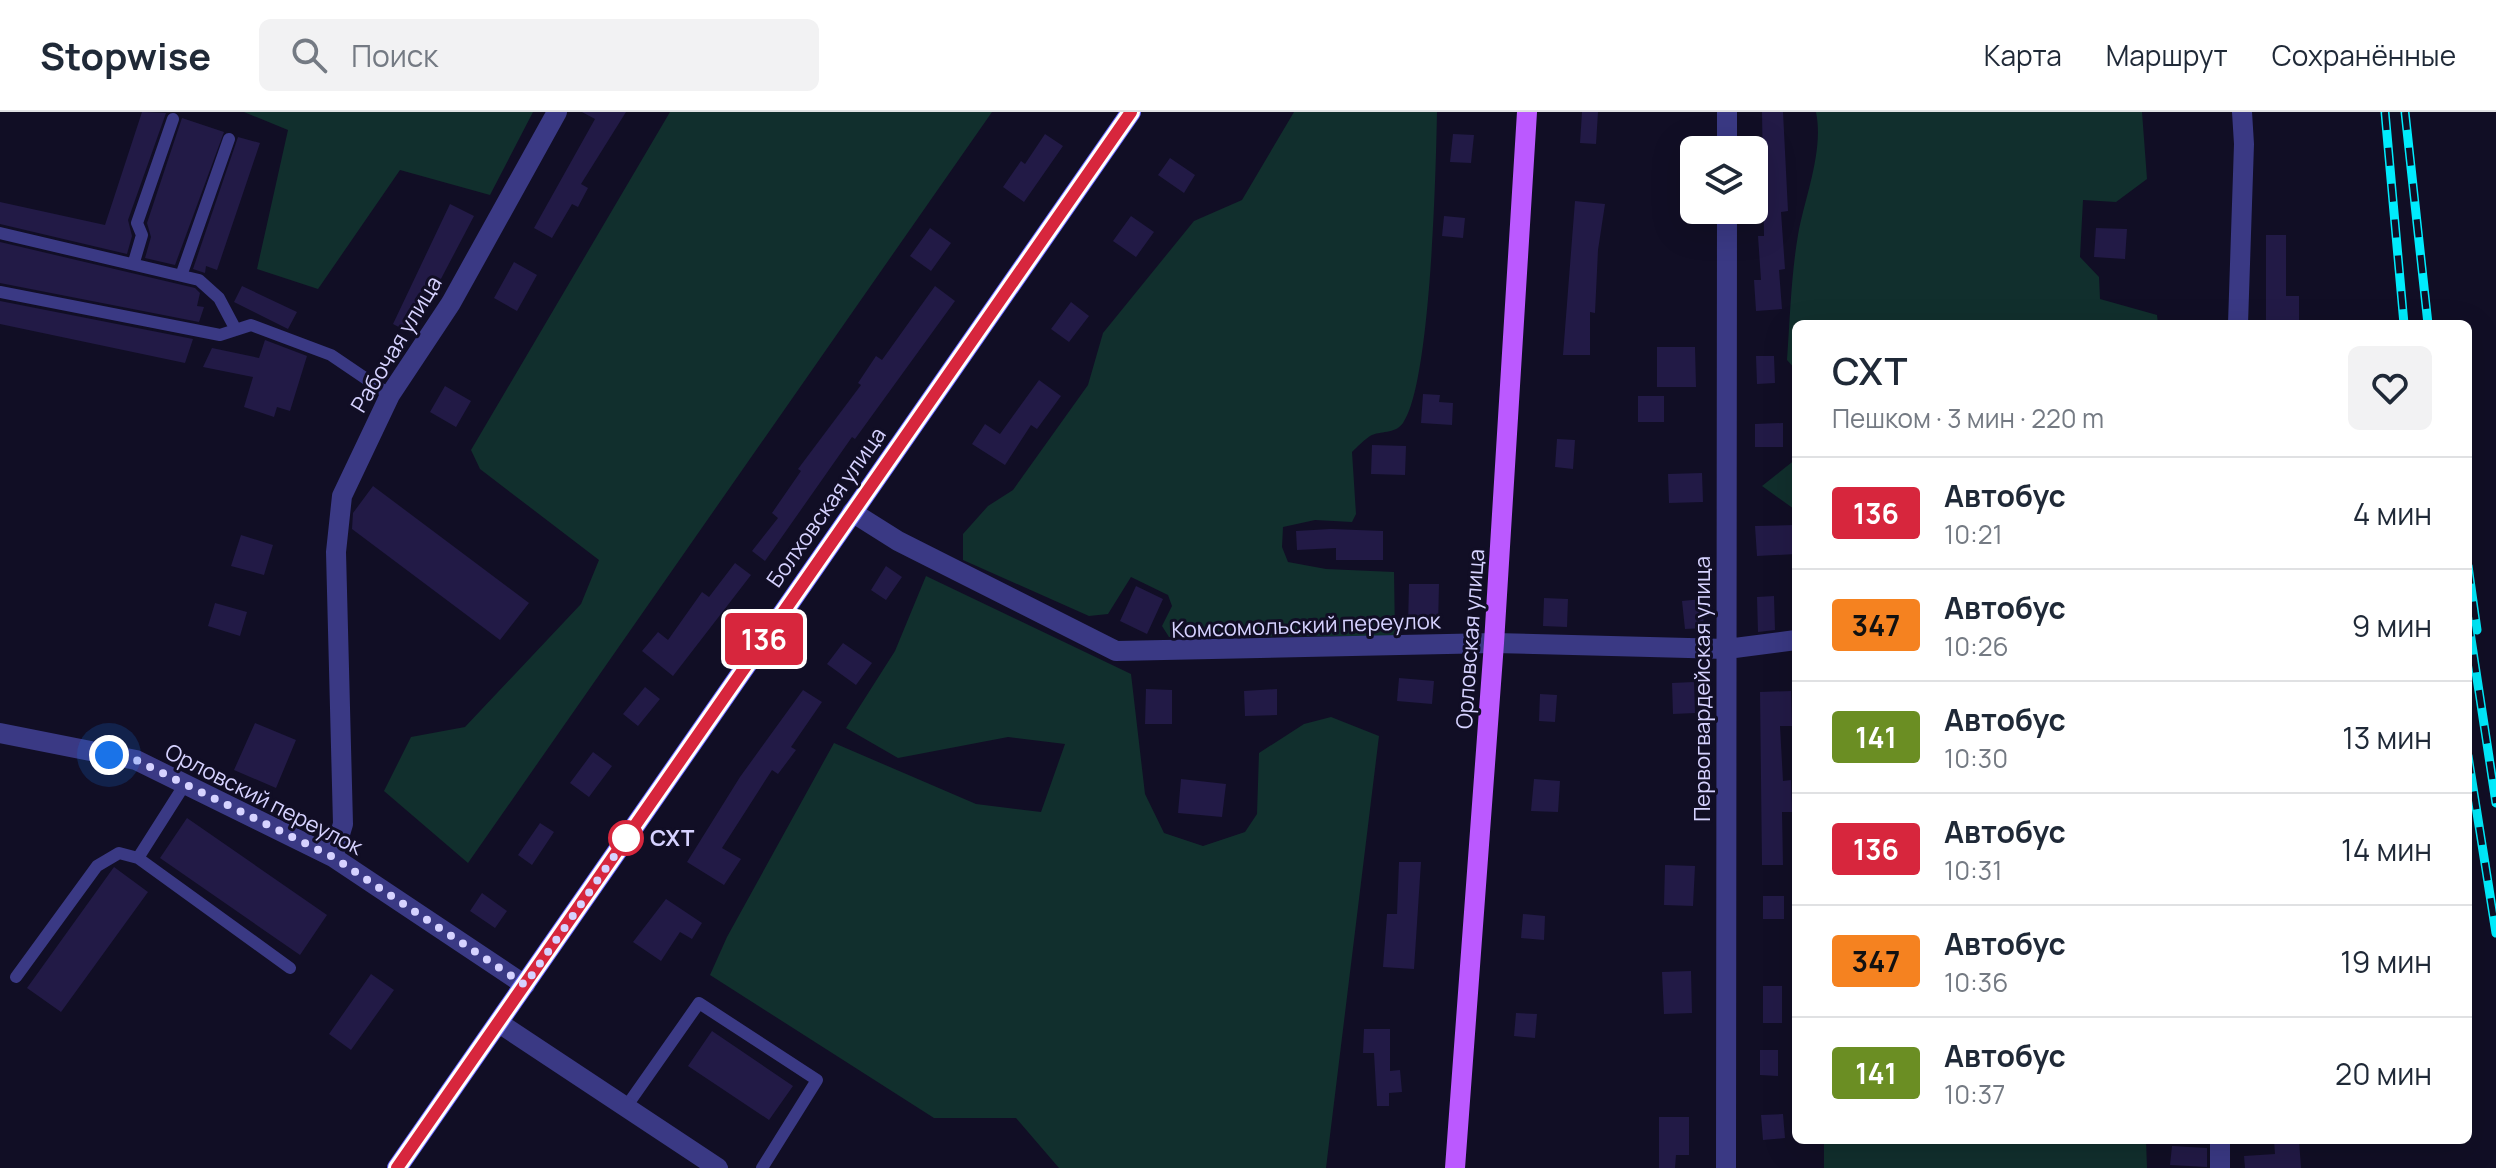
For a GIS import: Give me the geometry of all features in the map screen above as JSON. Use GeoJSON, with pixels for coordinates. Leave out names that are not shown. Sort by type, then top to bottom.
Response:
{"type":"FeatureCollection","features":[{"type":"Feature","properties":{"kind":"main road","name":"Болховская улица"},"geometry":{"type":"LineString","coordinates":[[397,1168],[1131,112]]}},
{"type":"Feature","properties":{"kind":"main road","name":"Орловская улица"},"geometry":{"type":"LineString","coordinates":[[1455,1168],[1494,643],[1527,112]]}},
{"type":"Feature","properties":{"kind":"street","name":"Рабочая улица"},"geometry":{"type":"LineString","coordinates":[[333,857],[343,824],[336,552],[342,496],[390,395],[451,303],[557,112]]}},
{"type":"Feature","properties":{"kind":"street"},"geometry":{"type":"LineString","coordinates":[[1727,112],[1727,136]]}},
{"type":"Feature","properties":{"kind":"street"},"geometry":{"type":"LineString","coordinates":[[2238,320],[2244,144],[2242,112]]}},
{"type":"Feature","properties":{"kind":"street","name":"Первогвардейская улица"},"geometry":{"type":"LineString","coordinates":[[1726,1168],[1727,224]]}},
{"type":"Feature","properties":{"kind":"street","name":"Комсомольский переулок"},"geometry":{"type":"LineString","coordinates":[[852,512],[898,541],[1116,651],[1494,643],[1727,649],[1792,641]]}},
{"type":"Feature","properties":{"kind":"street","name":"Орловский переулок"},"geometry":{"type":"LineString","coordinates":[[0,733],[136,760],[333,857],[525,985]]}},
{"type":"Feature","properties":{"kind":"street"},"geometry":{"type":"LineString","coordinates":[[499,1023],[718,1168]]}},
{"type":"Feature","properties":{"kind":"street"},"geometry":{"type":"LineString","coordinates":[[2220,1144],[2220,1168]]}},
{"type":"Feature","properties":{"kind":"lane"},"geometry":{"type":"LineString","coordinates":[[134,262],[142,235],[137,223],[173,119]]}},
{"type":"Feature","properties":{"kind":"lane"},"geometry":{"type":"LineString","coordinates":[[182,273],[229,139]]}},
{"type":"Feature","properties":{"kind":"lane"},"geometry":{"type":"LineString","coordinates":[[0,233],[182,273],[199,280],[219,298],[236,330]]}},
{"type":"Feature","properties":{"kind":"lane"},"geometry":{"type":"LineString","coordinates":[[0,292],[220,335],[251,325],[331,355],[390,395]]}},
{"type":"Feature","properties":{"kind":"lane"},"geometry":{"type":"LineString","coordinates":[[138,858],[185,784]]}},
{"type":"Feature","properties":{"kind":"lane"},"geometry":{"type":"LineString","coordinates":[[16,977],[97,866],[119,853],[138,858],[290,968]]}},
{"type":"Feature","properties":{"kind":"lane"},"geometry":{"type":"LineString","coordinates":[[626,1107],[699,1003],[817,1080],[762,1168]]}},
{"type":"Feature","properties":{"kind":"green space"},"geometry":{"type":"Polygon","coordinates":[[[244,112],[533,112],[490,195],[400,170],[318,289],[257,269],[288,130],[244,112]]]}},
{"type":"Feature","properties":{"kind":"green space"},"geometry":{"type":"Polygon","coordinates":[[[670,112],[992,112],[468,863],[384,791],[411,737],[465,727],[581,604],[599,560],[480,469],[471,450],[670,112]]]}},
{"type":"Feature","properties":{"kind":"green space"},"geometry":{"type":"Polygon","coordinates":[[[1294,112],[1437,112],[1426,322],[1412,401],[1399,427],[1370,436],[1352,452],[1356,514],[1352,522],[1315,520],[1283,527],[1282,547],[1288,562],[1326,569],[1394,572],[1395,636],[1169,637],[1162,626],[1172,606],[1168,595],[1131,577],[1108,614],[1089,616],[963,560],[963,534],[988,506],[1013,490],[1088,385],[1103,333],[1194,221],[1242,200],[1294,112]]]}},
{"type":"Feature","properties":{"kind":"green space"},"geometry":{"type":"Polygon","coordinates":[[[1816,112],[2142,112],[2147,179],[2116,202],[2083,200],[2080,257],[2099,277],[2100,299],[2157,315],[2158,320],[1792,320],[1792,366],[1787,360],[1794,266],[1816,158],[1816,112]]]}},
{"type":"Feature","properties":{"kind":"green space"},"geometry":{"type":"Polygon","coordinates":[[[1792,462],[1792,508],[1762,486],[1792,462]]]}},
{"type":"Feature","properties":{"kind":"green space"},"geometry":{"type":"Polygon","coordinates":[[[926,576],[1131,674],[1145,794],[1164,833],[1203,846],[1245,832],[1257,814],[1259,753],[1304,724],[1331,717],[1379,736],[1326,1168],[1059,1168],[1016,1118],[934,1118],[710,975],[727,937],[834,743],[976,804],[1041,812],[1065,744],[1008,737],[898,758],[846,728],[895,651],[926,576]]]}},
{"type":"Feature","properties":{"kind":"green space"},"geometry":{"type":"Polygon","coordinates":[[[1824,1144],[2146,1144],[2147,1168],[1824,1168],[1824,1144]]]}},
{"type":"Feature","properties":{"kind":"building"},"geometry":{"type":"Polygon","coordinates":[[[142,112],[166,113],[128,220],[132,236],[127,254],[0,224],[0,202],[105,225],[142,112]]]}},
{"type":"Feature","properties":{"kind":"building"},"geometry":{"type":"Polygon","coordinates":[[[582,112],[626,112],[581,184],[588,188],[578,207],[572,204],[552,238],[534,228],[595,119],[582,112]]]}},
{"type":"Feature","properties":{"kind":"building"},"geometry":{"type":"Polygon","coordinates":[[[1582,112],[1598,112],[1596,144],[1580,143],[1582,112]]]}},
{"type":"Feature","properties":{"kind":"building"},"geometry":{"type":"Polygon","coordinates":[[[1762,112],[1783,112],[1788,211],[1781,212],[1785,269],[1779,270],[1782,309],[1756,311],[1754,280],[1761,280],[1758,236],[1764,236],[1764,224],[1768,224],[1768,136],[1762,136],[1762,112]]]}},
{"type":"Feature","properties":{"kind":"building"},"geometry":{"type":"Polygon","coordinates":[[[182,118],[224,132],[175,265],[145,258],[151,237],[147,223],[182,118]]]}},
{"type":"Feature","properties":{"kind":"building"},"geometry":{"type":"Polygon","coordinates":[[[1045,134],[1063,146],[1024,202],[1003,187],[1021,161],[1025,164],[1045,134]]]}},
{"type":"Feature","properties":{"kind":"building"},"geometry":{"type":"Polygon","coordinates":[[[1453,134],[1474,135],[1471,163],[1450,162],[1453,134]]]}},
{"type":"Feature","properties":{"kind":"building"},"geometry":{"type":"Polygon","coordinates":[[[238,137],[260,143],[217,270],[206,266],[205,273],[193,269],[238,137]]]}},
{"type":"Feature","properties":{"kind":"building"},"geometry":{"type":"Polygon","coordinates":[[[1170,158],[1195,175],[1184,193],[1158,175],[1170,158]]]}},
{"type":"Feature","properties":{"kind":"building"},"geometry":{"type":"Polygon","coordinates":[[[1575,201],[1605,204],[1598,250],[1595,313],[1590,312],[1590,355],[1563,355],[1575,201]]]}},
{"type":"Feature","properties":{"kind":"building"},"geometry":{"type":"Polygon","coordinates":[[[450,204],[474,216],[412,334],[393,324],[450,204]]]}},
{"type":"Feature","properties":{"kind":"building"},"geometry":{"type":"Polygon","coordinates":[[[1131,216],[1154,232],[1136,257],[1113,241],[1131,216]]]}},
{"type":"Feature","properties":{"kind":"building"},"geometry":{"type":"Polygon","coordinates":[[[1444,216],[1465,218],[1463,238],[1442,236],[1444,216]]]}},
{"type":"Feature","properties":{"kind":"building"},"geometry":{"type":"Polygon","coordinates":[[[930,228],[951,243],[931,271],[910,256],[930,228]]]}},
{"type":"Feature","properties":{"kind":"building"},"geometry":{"type":"Polygon","coordinates":[[[2096,228],[2127,229],[2125,259],[2094,257],[2096,228]]]}},
{"type":"Feature","properties":{"kind":"building"},"geometry":{"type":"Polygon","coordinates":[[[2266,235],[2286,235],[2286,296],[2299,296],[2299,320],[2266,320],[2266,235]]]}},
{"type":"Feature","properties":{"kind":"building"},"geometry":{"type":"Polygon","coordinates":[[[0,242],[195,288],[200,293],[197,306],[204,307],[199,322],[0,283],[0,242]]]}},
{"type":"Feature","properties":{"kind":"building"},"geometry":{"type":"Polygon","coordinates":[[[514,262],[537,275],[517,311],[494,298],[514,262]]]}},
{"type":"Feature","properties":{"kind":"building"},"geometry":{"type":"Polygon","coordinates":[[[242,286],[297,312],[288,329],[234,302],[242,286]]]}},
{"type":"Feature","properties":{"kind":"building"},"geometry":{"type":"Polygon","coordinates":[[[935,286],[955,301],[855,439],[852,437],[765,561],[752,551],[778,518],[772,513],[801,471],[798,469],[861,385],[858,383],[876,356],[882,360],[935,286]]]}},
{"type":"Feature","properties":{"kind":"building"},"geometry":{"type":"Polygon","coordinates":[[[0,301],[193,339],[185,363],[0,324],[0,301]]]}},
{"type":"Feature","properties":{"kind":"building"},"geometry":{"type":"Polygon","coordinates":[[[1071,302],[1089,316],[1069,342],[1051,329],[1071,302]]]}},
{"type":"Feature","properties":{"kind":"building"},"geometry":{"type":"Polygon","coordinates":[[[265,340],[307,356],[290,411],[277,407],[274,417],[244,407],[253,377],[203,367],[212,348],[259,358],[265,340]]]}},
{"type":"Feature","properties":{"kind":"building"},"geometry":{"type":"Polygon","coordinates":[[[1657,347],[1695,347],[1696,387],[1657,387],[1657,347]]]}},
{"type":"Feature","properties":{"kind":"building"},"geometry":{"type":"Polygon","coordinates":[[[1756,356],[1774,356],[1775,383],[1757,384],[1756,356]]]}},
{"type":"Feature","properties":{"kind":"building"},"geometry":{"type":"Polygon","coordinates":[[[1039,380],[1061,396],[1037,429],[1031,425],[1005,465],[972,444],[985,424],[1000,434],[1039,380]]]}},
{"type":"Feature","properties":{"kind":"building"},"geometry":{"type":"Polygon","coordinates":[[[445,386],[471,401],[456,427],[430,412],[445,386]]]}},
{"type":"Feature","properties":{"kind":"building"},"geometry":{"type":"Polygon","coordinates":[[[1423,394],[1440,395],[1439,402],[1453,403],[1452,425],[1421,423],[1423,394]]]}},
{"type":"Feature","properties":{"kind":"building"},"geometry":{"type":"Polygon","coordinates":[[[1638,396],[1664,396],[1664,422],[1638,422],[1638,396]]]}},
{"type":"Feature","properties":{"kind":"building"},"geometry":{"type":"Polygon","coordinates":[[[1783,423],[1783,447],[1755,447],[1755,424],[1783,423]]]}},
{"type":"Feature","properties":{"kind":"building"},"geometry":{"type":"Polygon","coordinates":[[[1557,439],[1575,440],[1573,469],[1555,467],[1557,439]]]}},
{"type":"Feature","properties":{"kind":"building"},"geometry":{"type":"Polygon","coordinates":[[[1372,445],[1406,446],[1405,475],[1371,474],[1372,445]]]}},
{"type":"Feature","properties":{"kind":"building"},"geometry":{"type":"Polygon","coordinates":[[[1702,473],[1703,502],[1669,503],[1668,474],[1702,473]]]}},
{"type":"Feature","properties":{"kind":"building"},"geometry":{"type":"Polygon","coordinates":[[[373,486],[529,603],[500,640],[352,529],[353,513],[373,486]]]}},
{"type":"Feature","properties":{"kind":"building"},"geometry":{"type":"Polygon","coordinates":[[[1792,525],[1792,554],[1757,556],[1755,526],[1792,525]]]}},
{"type":"Feature","properties":{"kind":"building"},"geometry":{"type":"Polygon","coordinates":[[[1296,531],[1383,531],[1383,560],[1336,560],[1336,548],[1297,550],[1296,531]]]}},
{"type":"Feature","properties":{"kind":"building"},"geometry":{"type":"Polygon","coordinates":[[[241,535],[273,545],[264,575],[231,566],[241,535]]]}},
{"type":"Feature","properties":{"kind":"building"},"geometry":{"type":"Polygon","coordinates":[[[735,563],[751,575],[673,676],[642,651],[658,632],[668,640],[702,592],[709,597],[735,563]]]}},
{"type":"Feature","properties":{"kind":"building"},"geometry":{"type":"Polygon","coordinates":[[[886,566],[902,577],[886,600],[871,590],[886,566]]]}},
{"type":"Feature","properties":{"kind":"building"},"geometry":{"type":"Polygon","coordinates":[[[1409,584],[1439,584],[1438,626],[1408,626],[1409,584]]]}},
{"type":"Feature","properties":{"kind":"building"},"geometry":{"type":"Polygon","coordinates":[[[1136,586],[1163,599],[1147,634],[1120,621],[1136,586]]]}},
{"type":"Feature","properties":{"kind":"building"},"geometry":{"type":"Polygon","coordinates":[[[1774,596],[1775,630],[1758,632],[1757,597],[1774,596]]]}},
{"type":"Feature","properties":{"kind":"building"},"geometry":{"type":"Polygon","coordinates":[[[1544,598],[1568,599],[1567,627],[1543,626],[1544,598]]]}},
{"type":"Feature","properties":{"kind":"building"},"geometry":{"type":"Polygon","coordinates":[[[1702,599],[1704,628],[1685,629],[1682,601],[1702,599]]]}},
{"type":"Feature","properties":{"kind":"building"},"geometry":{"type":"Polygon","coordinates":[[[215,603],[247,612],[240,636],[208,626],[215,603]]]}},
{"type":"Feature","properties":{"kind":"building"},"geometry":{"type":"Polygon","coordinates":[[[843,643],[872,663],[856,685],[827,664],[843,643]]]}},
{"type":"Feature","properties":{"kind":"building"},"geometry":{"type":"Polygon","coordinates":[[[1399,678],[1434,681],[1432,704],[1397,701],[1399,678]]]}},
{"type":"Feature","properties":{"kind":"building"},"geometry":{"type":"Polygon","coordinates":[[[1694,682],[1695,713],[1673,714],[1672,683],[1694,682]]]}},
{"type":"Feature","properties":{"kind":"building"},"geometry":{"type":"Polygon","coordinates":[[[645,687],[660,699],[638,726],[623,714],[645,687]]]}},
{"type":"Feature","properties":{"kind":"building"},"geometry":{"type":"Polygon","coordinates":[[[1146,689],[1172,690],[1172,724],[1145,724],[1146,689]]]}},
{"type":"Feature","properties":{"kind":"building"},"geometry":{"type":"Polygon","coordinates":[[[1277,689],[1277,715],[1245,716],[1244,691],[1277,689]]]}},
{"type":"Feature","properties":{"kind":"building"},"geometry":{"type":"Polygon","coordinates":[[[803,690],[822,702],[791,747],[796,750],[778,774],[772,770],[722,848],[741,859],[724,885],[687,862],[740,777],[803,690]]]}},
{"type":"Feature","properties":{"kind":"building"},"geometry":{"type":"Polygon","coordinates":[[[1791,691],[1792,726],[1780,726],[1783,781],[1791,780],[1792,812],[1782,812],[1783,865],[1762,865],[1760,692],[1791,691]]]}},
{"type":"Feature","properties":{"kind":"building"},"geometry":{"type":"Polygon","coordinates":[[[1540,694],[1557,695],[1555,722],[1539,721],[1540,694]]]}},
{"type":"Feature","properties":{"kind":"building"},"geometry":{"type":"Polygon","coordinates":[[[255,723],[296,740],[276,788],[234,770],[255,723]]]}},
{"type":"Feature","properties":{"kind":"building"},"geometry":{"type":"Polygon","coordinates":[[[593,752],[612,766],[589,797],[570,783],[593,752]]]}},
{"type":"Feature","properties":{"kind":"building"},"geometry":{"type":"Polygon","coordinates":[[[1181,779],[1226,784],[1222,817],[1178,813],[1181,779]]]}},
{"type":"Feature","properties":{"kind":"building"},"geometry":{"type":"Polygon","coordinates":[[[1534,779],[1560,781],[1558,812],[1531,811],[1534,779]]]}},
{"type":"Feature","properties":{"kind":"building"},"geometry":{"type":"Polygon","coordinates":[[[187,818],[327,915],[300,955],[160,858],[187,818]]]}},
{"type":"Feature","properties":{"kind":"building"},"geometry":{"type":"Polygon","coordinates":[[[540,823],[554,832],[532,865],[518,855],[540,823]]]}},
{"type":"Feature","properties":{"kind":"building"},"geometry":{"type":"Polygon","coordinates":[[[1399,862],[1421,862],[1414,969],[1383,967],[1387,914],[1397,914],[1399,862]]]}},
{"type":"Feature","properties":{"kind":"building"},"geometry":{"type":"Polygon","coordinates":[[[1665,865],[1695,866],[1693,906],[1664,905],[1665,865]]]}},
{"type":"Feature","properties":{"kind":"building"},"geometry":{"type":"Polygon","coordinates":[[[114,867],[148,892],[61,1012],[27,988],[114,867]]]}},
{"type":"Feature","properties":{"kind":"building"},"geometry":{"type":"Polygon","coordinates":[[[482,893],[507,911],[495,928],[470,911],[482,893]]]}},
{"type":"Feature","properties":{"kind":"building"},"geometry":{"type":"Polygon","coordinates":[[[1763,896],[1784,896],[1784,919],[1763,919],[1763,896]]]}},
{"type":"Feature","properties":{"kind":"building"},"geometry":{"type":"Polygon","coordinates":[[[666,899],[702,923],[692,939],[680,932],[661,961],[633,942],[666,899]]]}},
{"type":"Feature","properties":{"kind":"building"},"geometry":{"type":"Polygon","coordinates":[[[1523,914],[1545,916],[1544,940],[1521,938],[1523,914]]]}},
{"type":"Feature","properties":{"kind":"building"},"geometry":{"type":"Polygon","coordinates":[[[1691,971],[1692,1013],[1664,1014],[1662,972],[1691,971]]]}},
{"type":"Feature","properties":{"kind":"building"},"geometry":{"type":"Polygon","coordinates":[[[371,974],[394,990],[351,1050],[329,1034],[371,974]]]}},
{"type":"Feature","properties":{"kind":"building"},"geometry":{"type":"Polygon","coordinates":[[[1763,986],[1782,986],[1782,1023],[1763,1023],[1763,986]]]}},
{"type":"Feature","properties":{"kind":"building"},"geometry":{"type":"Polygon","coordinates":[[[1516,1013],[1537,1014],[1535,1038],[1514,1036],[1516,1013]]]}},
{"type":"Feature","properties":{"kind":"building"},"geometry":{"type":"Polygon","coordinates":[[[1364,1029],[1390,1029],[1390,1071],[1400,1070],[1402,1092],[1389,1093],[1389,1106],[1377,1106],[1374,1053],[1363,1053],[1364,1029]]]}},
{"type":"Feature","properties":{"kind":"building"},"geometry":{"type":"Polygon","coordinates":[[[712,1031],[793,1086],[769,1120],[688,1066],[712,1031]]]}},
{"type":"Feature","properties":{"kind":"building"},"geometry":{"type":"Polygon","coordinates":[[[1760,1050],[1778,1050],[1778,1076],[1760,1075],[1760,1050]]]}},
{"type":"Feature","properties":{"kind":"building"},"geometry":{"type":"Polygon","coordinates":[[[1783,1114],[1785,1138],[1763,1140],[1761,1115],[1783,1114]]]}},
{"type":"Feature","properties":{"kind":"building"},"geometry":{"type":"Polygon","coordinates":[[[1659,1117],[1689,1117],[1689,1155],[1676,1155],[1675,1168],[1659,1168],[1659,1117]]]}},
{"type":"Feature","properties":{"kind":"building"},"geometry":{"type":"Polygon","coordinates":[[[2274,1144],[2299,1144],[2301,1168],[2245,1168],[2244,1156],[2275,1154],[2274,1144]]]}},
{"type":"Feature","properties":{"kind":"building"},"geometry":{"type":"Polygon","coordinates":[[[2172,1146],[2207,1148],[2207,1167],[2170,1165],[2172,1146]]]}},
{"type":"Feature","properties":{"kind":"railway"},"geometry":{"type":"LineString","coordinates":[[2385,112],[2404,320]]}},
{"type":"Feature","properties":{"kind":"railway"},"geometry":{"type":"LineString","coordinates":[[2405,112],[2428,320]]}},
{"type":"Feature","properties":{"kind":"railway"},"geometry":{"type":"LineString","coordinates":[[2472,594],[2477,630]]}},
{"type":"Feature","properties":{"kind":"railway"},"geometry":{"type":"LineString","coordinates":[[2472,645],[2496,803]]}},
{"type":"Feature","properties":{"kind":"railway"},"geometry":{"type":"LineString","coordinates":[[2472,781],[2496,933]]}},
{"type":"Feature","properties":{"kind":"bus line","name":"136"},"geometry":{"type":"LineString","coordinates":[[397,1168],[1131,112]]}},
{"type":"Feature","properties":{"kind":"place","name":"СХТ"},"geometry":{"type":"Point","coordinates":[626,838]}},
{"type":"Feature","properties":{"kind":"route"},"geometry":{"type":"LineString","coordinates":[[109,755],[136,760],[333,857],[525,985],[631,832],[626,838]]}}]}
